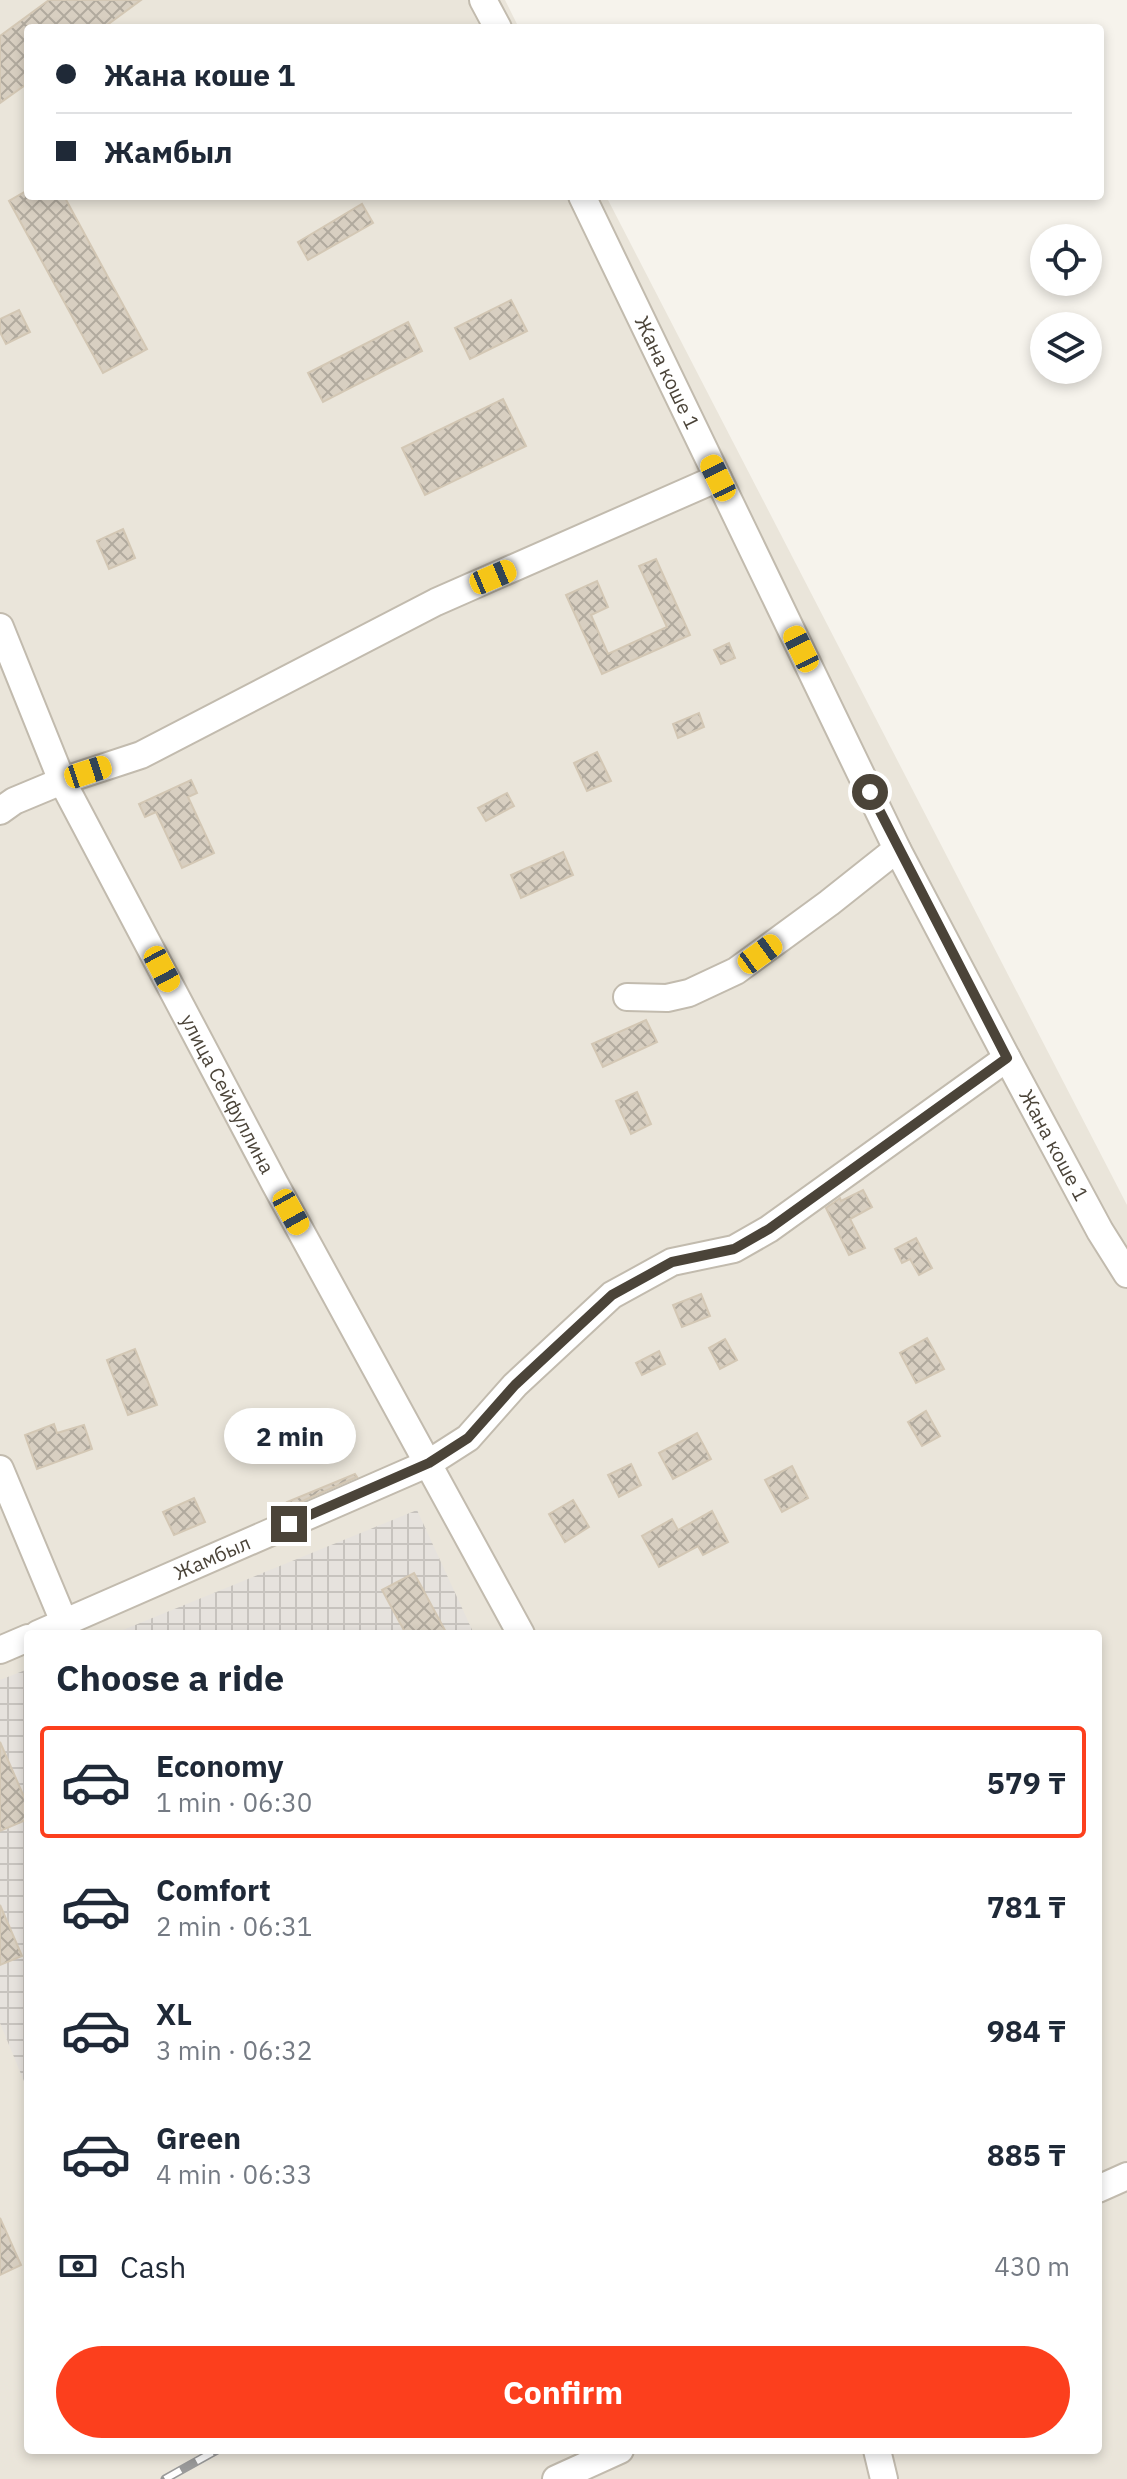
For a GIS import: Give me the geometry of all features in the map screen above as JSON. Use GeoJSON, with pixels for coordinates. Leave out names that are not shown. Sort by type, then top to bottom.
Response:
{"type":"FeatureCollection","features":[{"type":"Feature","properties":{"kind":"street"},"geometry":{"type":"LineString","coordinates":[[483,0],[496,24]]}},
{"type":"Feature","properties":{"kind":"street","name":"Жана коше 1"},"geometry":{"type":"LineString","coordinates":[[584,200],[897,849],[1100,1231],[1127,1274]]}},
{"type":"Feature","properties":{"kind":"street"},"geometry":{"type":"LineString","coordinates":[[0,811],[14,801],[62,781],[141,755],[436,602],[718,478]]}},
{"type":"Feature","properties":{"kind":"street","name":"улица Сейфуллина"},"geometry":{"type":"LineString","coordinates":[[0,627],[62,781],[275,1184],[519,1630]]}},
{"type":"Feature","properties":{"kind":"street"},"geometry":{"type":"LineString","coordinates":[[627,997],[667,998],[689,993],[736,971],[897,849]]}},
{"type":"Feature","properties":{"kind":"street","name":"Жамбыл"},"geometry":{"type":"LineString","coordinates":[[47,1630],[429,1463],[468,1438],[515,1385],[612,1295],[672,1262],[734,1249],[769,1229],[1007,1058]]}},
{"type":"Feature","properties":{"kind":"street"},"geometry":{"type":"LineString","coordinates":[[0,1469],[64,1622]]}},
{"type":"Feature","properties":{"kind":"street"},"geometry":{"type":"LineString","coordinates":[[0,1650],[24,1640]]}},
{"type":"Feature","properties":{"kind":"street"},"geometry":{"type":"LineString","coordinates":[[1102,2187],[1127,2176]]}},
{"type":"Feature","properties":{"kind":"street"},"geometry":{"type":"LineString","coordinates":[[556,2479],[611,2454]]}},
{"type":"Feature","properties":{"kind":"street"},"geometry":{"type":"LineString","coordinates":[[878,2454],[884,2479]]}},
{"type":"Feature","properties":{"kind":"shaded area"},"geometry":{"type":"Polygon","coordinates":[[[0,0],[505,0],[517,24],[24,24],[24,200],[608,200],[1127,1205],[1127,2479],[0,2479],[0,0]]]}},
{"type":"Feature","properties":{"kind":"shaded area"},"geometry":{"type":"Polygon","coordinates":[[[417,1510],[472,1630],[123,1630],[417,1510]]]}},
{"type":"Feature","properties":{"kind":"shaded area"},"geometry":{"type":"Polygon","coordinates":[[[24,1671],[24,2081],[0,2023],[0,1680],[24,1671]]]}},
{"type":"Feature","properties":{"kind":"building"},"geometry":{"type":"Polygon","coordinates":[[[49,0],[141,0],[108,24],[24,24],[24,86],[0,103],[0,36],[49,0]]]}},
{"type":"Feature","properties":{"kind":"building"},"geometry":{"type":"Polygon","coordinates":[[[24,192],[24,200],[66,200],[147,349],[103,373],[9,201],[24,192]]]}},
{"type":"Feature","properties":{"kind":"building"},"geometry":{"type":"Polygon","coordinates":[[[362,204],[373,223],[308,260],[298,242],[362,204]]]}},
{"type":"Feature","properties":{"kind":"building"},"geometry":{"type":"Polygon","coordinates":[[[511,300],[527,331],[470,359],[455,328],[511,300]]]}},
{"type":"Feature","properties":{"kind":"building"},"geometry":{"type":"Polygon","coordinates":[[[19,310],[30,332],[6,344],[0,332],[0,319],[19,310]]]}},
{"type":"Feature","properties":{"kind":"building"},"geometry":{"type":"Polygon","coordinates":[[[408,322],[422,351],[323,402],[308,373],[408,322]]]}},
{"type":"Feature","properties":{"kind":"building"},"geometry":{"type":"Polygon","coordinates":[[[503,399],[526,446],[425,495],[402,448],[503,399]]]}},
{"type":"Feature","properties":{"kind":"building"},"geometry":{"type":"Polygon","coordinates":[[[123,529],[135,558],[109,569],[97,541],[123,529]]]}},
{"type":"Feature","properties":{"kind":"building"},"geometry":{"type":"Polygon","coordinates":[[[656,559],[690,635],[602,674],[566,595],[597,581],[608,607],[591,615],[608,654],[667,627],[639,566],[656,559]]]}},
{"type":"Feature","properties":{"kind":"building"},"geometry":{"type":"Polygon","coordinates":[[[729,643],[735,658],[721,664],[714,650],[729,643]]]}},
{"type":"Feature","properties":{"kind":"building"},"geometry":{"type":"Polygon","coordinates":[[[699,713],[704,727],[678,738],[673,724],[699,713]]]}},
{"type":"Feature","properties":{"kind":"building"},"geometry":{"type":"Polygon","coordinates":[[[597,752],[611,781],[587,791],[574,763],[597,752]]]}},
{"type":"Feature","properties":{"kind":"building"},"geometry":{"type":"Polygon","coordinates":[[[191,780],[197,793],[188,797],[214,853],[182,868],[156,812],[145,817],[139,804],[191,780]]]}},
{"type":"Feature","properties":{"kind":"building"},"geometry":{"type":"Polygon","coordinates":[[[507,793],[514,806],[486,821],[478,808],[507,793]]]}},
{"type":"Feature","properties":{"kind":"building"},"geometry":{"type":"Polygon","coordinates":[[[563,852],[573,875],[521,898],[511,875],[563,852]]]}},
{"type":"Feature","properties":{"kind":"building"},"geometry":{"type":"Polygon","coordinates":[[[646,1020],[657,1042],[603,1067],[592,1044],[646,1020]]]}},
{"type":"Feature","properties":{"kind":"building"},"geometry":{"type":"Polygon","coordinates":[[[637,1092],[651,1124],[631,1134],[616,1101],[637,1092]]]}},
{"type":"Feature","properties":{"kind":"building"},"geometry":{"type":"Polygon","coordinates":[[[863,1190],[872,1207],[850,1219],[865,1248],[849,1255],[826,1208],[840,1198],[841,1201],[863,1190]]]}},
{"type":"Feature","properties":{"kind":"building"},"geometry":{"type":"Polygon","coordinates":[[[916,1238],[932,1268],[919,1275],[910,1259],[902,1263],[895,1249],[916,1238]]]}},
{"type":"Feature","properties":{"kind":"building"},"geometry":{"type":"Polygon","coordinates":[[[701,1294],[710,1316],[682,1327],[673,1305],[701,1294]]]}},
{"type":"Feature","properties":{"kind":"building"},"geometry":{"type":"Polygon","coordinates":[[[927,1338],[944,1369],[916,1383],[900,1353],[927,1338]]]}},
{"type":"Feature","properties":{"kind":"building"},"geometry":{"type":"Polygon","coordinates":[[[725,1339],[737,1360],[720,1369],[709,1348],[725,1339]]]}},
{"type":"Feature","properties":{"kind":"building"},"geometry":{"type":"Polygon","coordinates":[[[135,1349],[157,1405],[128,1415],[107,1360],[135,1349]]]}},
{"type":"Feature","properties":{"kind":"building"},"geometry":{"type":"Polygon","coordinates":[[[659,1351],[665,1364],[642,1375],[636,1363],[659,1351]]]}},
{"type":"Feature","properties":{"kind":"building"},"geometry":{"type":"Polygon","coordinates":[[[926,1411],[940,1436],[922,1446],[908,1422],[926,1411]]]}},
{"type":"Feature","properties":{"kind":"building"},"geometry":{"type":"Polygon","coordinates":[[[54,1424],[57,1433],[84,1425],[92,1449],[37,1469],[25,1435],[54,1424]]]}},
{"type":"Feature","properties":{"kind":"building"},"geometry":{"type":"Polygon","coordinates":[[[697,1433],[711,1459],[673,1479],[659,1453],[697,1433]]]}},
{"type":"Feature","properties":{"kind":"building"},"geometry":{"type":"Polygon","coordinates":[[[631,1464],[641,1485],[619,1497],[608,1475],[631,1464]]]}},
{"type":"Feature","properties":{"kind":"building"},"geometry":{"type":"Polygon","coordinates":[[[792,1466],[808,1498],[782,1512],[765,1480],[792,1466]]]}},
{"type":"Feature","properties":{"kind":"building"},"geometry":{"type":"Polygon","coordinates":[[[355,1474],[357,1477],[289,1507],[287,1502],[355,1474]]]}},
{"type":"Feature","properties":{"kind":"building"},"geometry":{"type":"Polygon","coordinates":[[[194,1498],[205,1522],[174,1535],[163,1512],[194,1498]]]}},
{"type":"Feature","properties":{"kind":"building"},"geometry":{"type":"Polygon","coordinates":[[[573,1500],[589,1527],[565,1542],[549,1514],[573,1500]]]}},
{"type":"Feature","properties":{"kind":"building"},"geometry":{"type":"Polygon","coordinates":[[[712,1511],[728,1542],[703,1555],[698,1546],[659,1567],[642,1536],[672,1519],[678,1530],[712,1511]]]}},
{"type":"Feature","properties":{"kind":"building"},"geometry":{"type":"Polygon","coordinates":[[[414,1573],[445,1630],[404,1630],[382,1590],[414,1573]]]}},
{"type":"Feature","properties":{"kind":"building"},"geometry":{"type":"Polygon","coordinates":[[[0,1742],[24,1797],[24,1821],[0,1831],[0,1742]]]}},
{"type":"Feature","properties":{"kind":"building"},"geometry":{"type":"Polygon","coordinates":[[[0,1905],[22,1956],[0,1965],[0,1905]]]}},
{"type":"Feature","properties":{"kind":"building"},"geometry":{"type":"Polygon","coordinates":[[[0,2218],[21,2265],[0,2275],[0,2218]]]}},
{"type":"Feature","properties":{"kind":"railway"},"geometry":{"type":"LineString","coordinates":[[165,2479],[210,2454]]}},
{"type":"Feature","properties":{"kind":"route"},"geometry":{"type":"LineString","coordinates":[[289,1524],[429,1463],[468,1438],[515,1385],[612,1295],[672,1262],[734,1249],[769,1229],[1007,1058],[870,792]]}}]}
